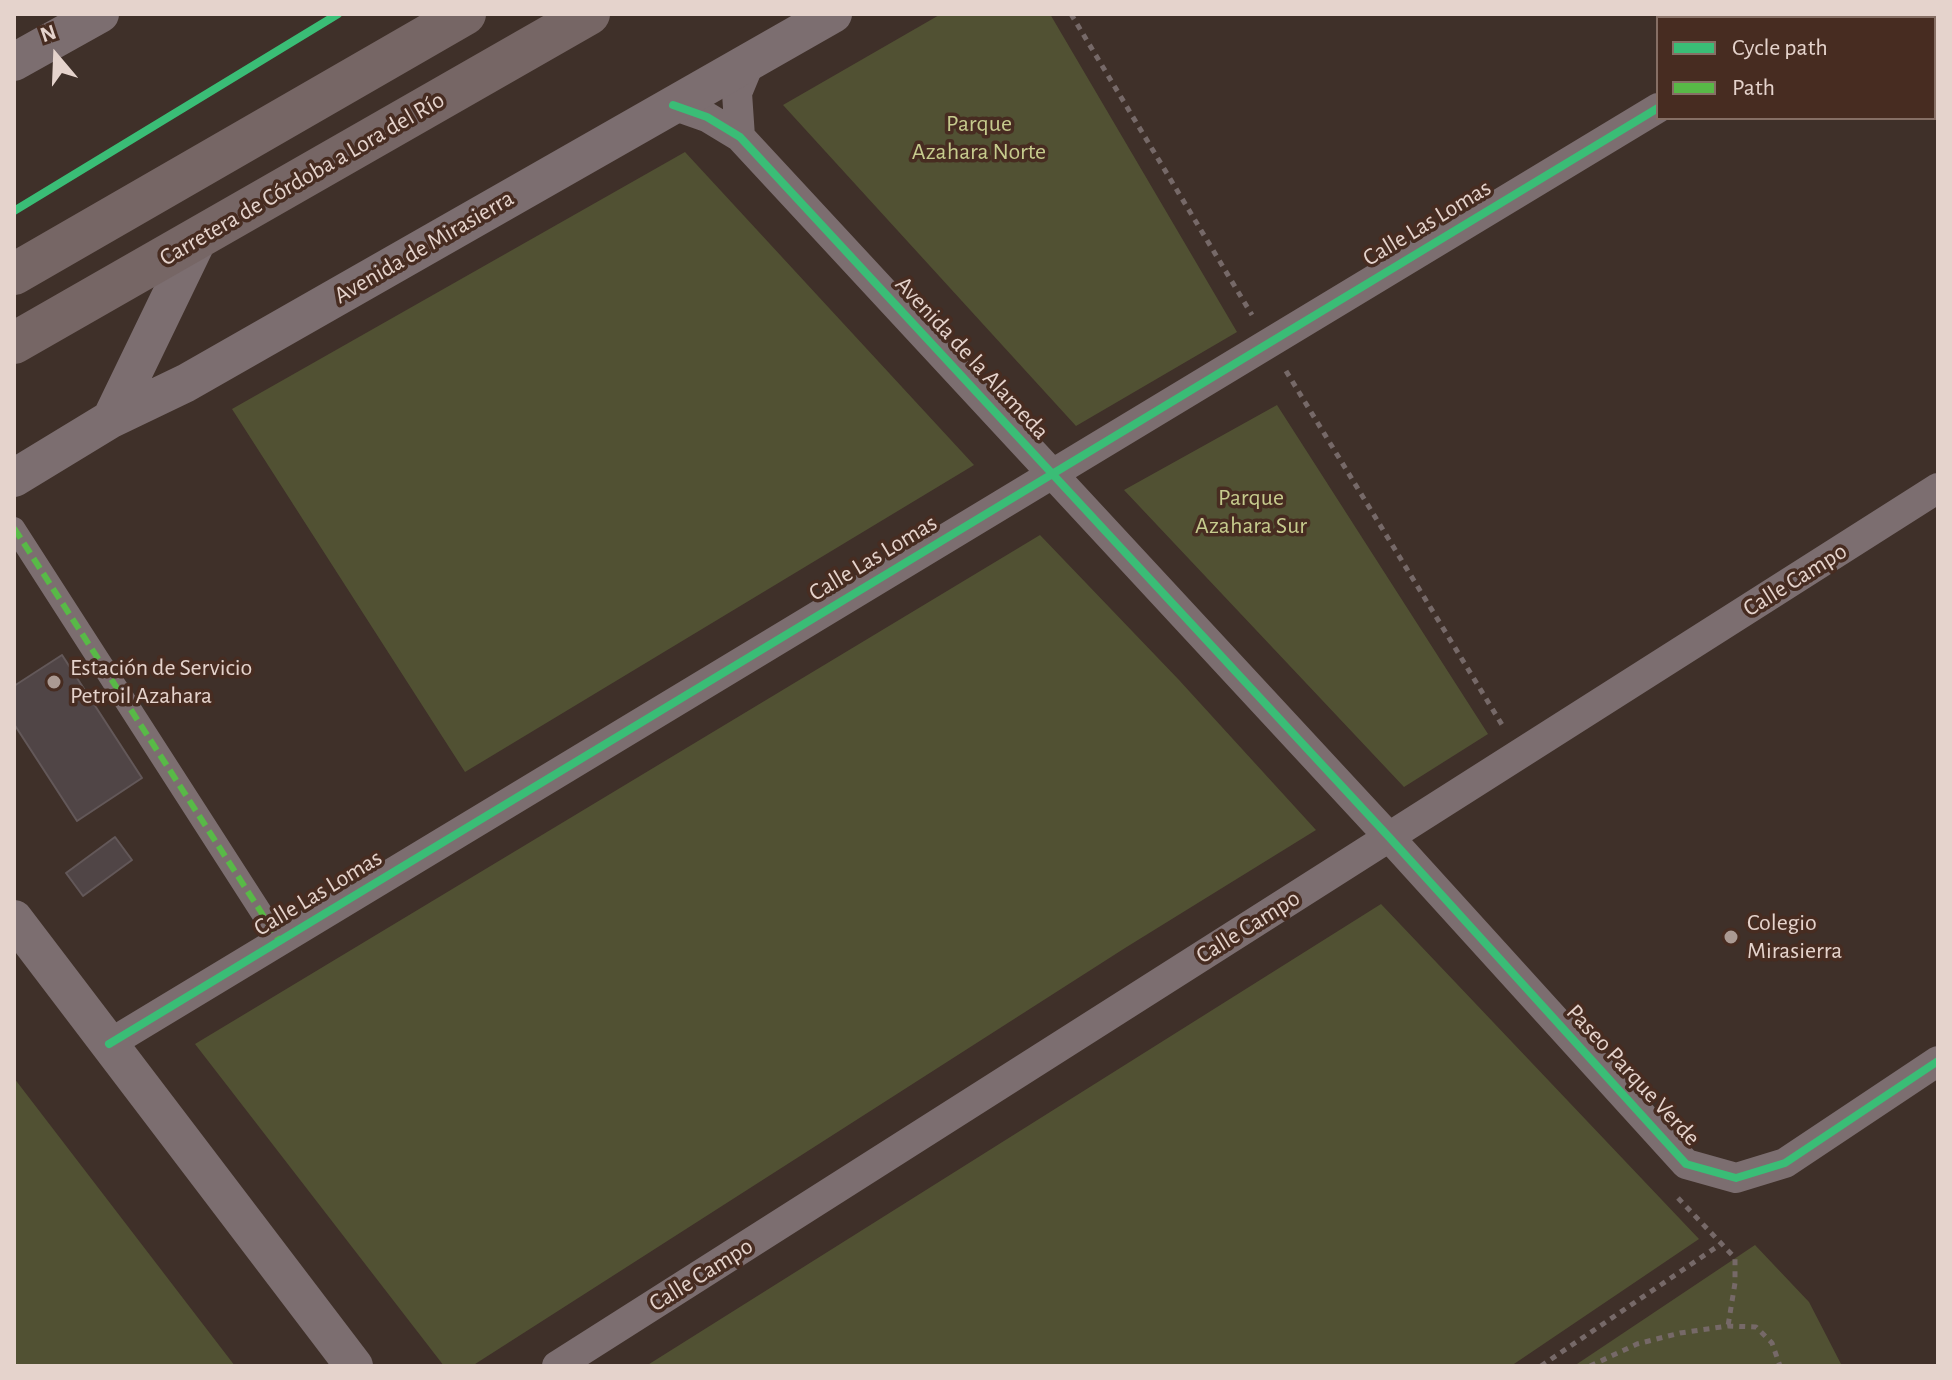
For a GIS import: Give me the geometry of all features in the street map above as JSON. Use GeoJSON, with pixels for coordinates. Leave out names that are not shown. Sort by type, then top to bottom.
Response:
{"type":"FeatureCollection","features":[{"type":"Feature","properties":{"kind":"main road"},"geometry":{"type":"LineString","coordinates":[[14,274],[465,14]]}},
{"type":"Feature","properties":{"kind":"main road","name":"Carretera de Córdoba a Lora del Río"},"geometry":{"type":"LineString","coordinates":[[14,343],[589,14]]}},
{"type":"Feature","properties":{"kind":"street"},"geometry":{"type":"LineString","coordinates":[[14,62],[100,14]]}},
{"type":"Feature","properties":{"kind":"street","name":"Avenida de Mirasierra"},"geometry":{"type":"LineString","coordinates":[[14,478],[111,419],[186,383],[833,14]]}},
{"type":"Feature","properties":{"kind":"street"},"geometry":{"type":"LineString","coordinates":[[740,137],[737,93],[749,64]]}},
{"type":"Feature","properties":{"kind":"street","name":"Avenida de la Alameda"},"geometry":{"type":"LineString","coordinates":[[673,105],[707,117],[740,137],[1389,837]]}},
{"type":"Feature","properties":{"kind":"street","name":"Calle Las Lomas"},"geometry":{"type":"LineString","coordinates":[[109,1044],[1656,109]]}},
{"type":"Feature","properties":{"kind":"street"},"geometry":{"type":"LineString","coordinates":[[111,419],[198,239]]}},
{"type":"Feature","properties":{"kind":"street","name":"Calle Campo"},"geometry":{"type":"LineString","coordinates":[[557,1366],[1938,488]]}},
{"type":"Feature","properties":{"kind":"street"},"geometry":{"type":"LineString","coordinates":[[14,528],[279,940]]}},
{"type":"Feature","properties":{"kind":"street","name":"Paseo Parque Verde"},"geometry":{"type":"LineString","coordinates":[[1389,837],[1686,1164],[1736,1178],[1785,1163],[1938,1061]]}},
{"type":"Feature","properties":{"kind":"street"},"geometry":{"type":"LineString","coordinates":[[14,919],[354,1366]]}},
{"type":"Feature","properties":{"kind":"path"},"geometry":{"type":"LineString","coordinates":[[1071,14],[1520,754]]}},
{"type":"Feature","properties":{"kind":"path"},"geometry":{"type":"LineString","coordinates":[[1670,1189],[1735,1258],[1735,1283],[1728,1326]]}},
{"type":"Feature","properties":{"kind":"path"},"geometry":{"type":"LineString","coordinates":[[1541,1366],[1721,1244]]}},
{"type":"Feature","properties":{"kind":"path"},"geometry":{"type":"LineString","coordinates":[[1590,1366],[1637,1344],[1680,1333],[1728,1326],[1756,1327],[1772,1343],[1780,1366]]}},
{"type":"Feature","properties":{"kind":"green space","name":"Parque Azahara Norte"},"geometry":{"type":"Polygon","coordinates":[[[941,14],[1050,14],[1237,332],[1076,426],[783,105],[941,14]]]}},
{"type":"Feature","properties":{"kind":"green space"},"geometry":{"type":"Polygon","coordinates":[[[685,152],[974,465],[465,772],[232,409],[685,152]]]}},
{"type":"Feature","properties":{"kind":"green space","name":"Parque Azahara Sur"},"geometry":{"type":"Polygon","coordinates":[[[1277,405],[1488,734],[1404,787],[1124,490],[1277,405]]]}},
{"type":"Feature","properties":{"kind":"green space"},"geometry":{"type":"Polygon","coordinates":[[[1040,535],[1179,680],[1316,830],[1125,948],[472,1366],[444,1366],[195,1044],[1040,535]]]}},
{"type":"Feature","properties":{"kind":"green space"},"geometry":{"type":"Polygon","coordinates":[[[1381,904],[1699,1239],[1511,1366],[646,1366],[1381,904]]]}},
{"type":"Feature","properties":{"kind":"green space"},"geometry":{"type":"Polygon","coordinates":[[[14,1078],[235,1366],[14,1366],[14,1078]]]}},
{"type":"Feature","properties":{"kind":"green space"},"geometry":{"type":"Polygon","coordinates":[[[1755,1245],[1809,1302],[1841,1364],[1574,1366],[1755,1245]]]}},
{"type":"Feature","properties":{"kind":"building"},"geometry":{"type":"Polygon","coordinates":[[[62,655],[142,778],[77,821],[14,724],[14,686],[62,655]]]}},
{"type":"Feature","properties":{"kind":"building"},"geometry":{"type":"Polygon","coordinates":[[[115,837],[132,860],[83,896],[66,873],[115,837]]]}},
{"type":"Feature","properties":{"kind":"marked path"},"geometry":{"type":"LineString","coordinates":[[14,528],[279,940]]}},
{"type":"Feature","properties":{"kind":"cycle path"},"geometry":{"type":"LineString","coordinates":[[14,211],[338,14]]}},
{"type":"Feature","properties":{"kind":"cycle path"},"geometry":{"type":"LineString","coordinates":[[673,105],[707,117],[740,137],[1389,837],[1686,1164],[1736,1178],[1785,1163],[1938,1061]]}},
{"type":"Feature","properties":{"kind":"cycle path"},"geometry":{"type":"LineString","coordinates":[[109,1044],[1656,109]]}},
{"type":"Feature","properties":{"kind":"place","name":"Estación de Servicio Petroil Azahara"},"geometry":{"type":"Point","coordinates":[54,682]}},
{"type":"Feature","properties":{"kind":"place","name":"Colegio Mirasierra"},"geometry":{"type":"Point","coordinates":[1731,937]}}]}
